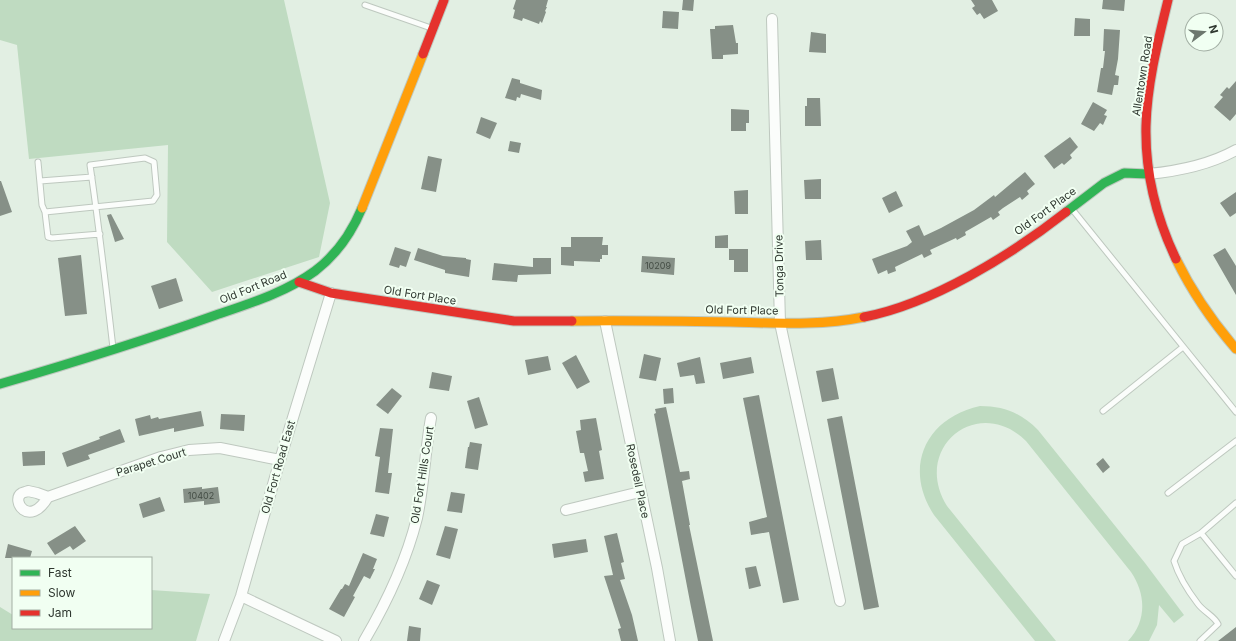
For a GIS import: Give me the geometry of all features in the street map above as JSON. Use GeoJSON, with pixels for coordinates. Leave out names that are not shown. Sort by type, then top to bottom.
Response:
{"type":"FeatureCollection","features":[{"type":"Feature","properties":{"kind":"main road","name":"Old Fort Road"},"geometry":{"type":"LineString","coordinates":[[0,384],[114,350],[276,293],[299,282],[327,261],[342,243],[354,225],[444,0]]}},
{"type":"Feature","properties":{"kind":"main road","name":"Allentown Road"},"geometry":{"type":"LineString","coordinates":[[1168,0],[1151,80],[1148,102],[1146,146],[1148,174],[1163,227],[1173,252],[1199,300],[1236,349]]}},
{"type":"Feature","properties":{"kind":"main road","name":"Old Fort Place"},"geometry":{"type":"LineString","coordinates":[[299,282],[331,293],[514,321],[645,320],[780,323],[841,322],[881,314],[923,298],[965,278],[1000,258],[1056,220],[1104,183],[1124,173],[1148,174]]}},
{"type":"Feature","properties":{"kind":"street","name":"Tonga Drive"},"geometry":{"type":"LineString","coordinates":[[772,19],[780,323],[840,601]]}},
{"type":"Feature","properties":{"kind":"street"},"geometry":{"type":"LineString","coordinates":[[1148,174],[1190,168],[1236,150]]}},
{"type":"Feature","properties":{"kind":"street","name":"Old Fort Road East"},"geometry":{"type":"LineString","coordinates":[[224,641],[241,596],[280,460],[331,293]]}},
{"type":"Feature","properties":{"kind":"street","name":"Rosedell Place"},"geometry":{"type":"LineString","coordinates":[[606,321],[640,492],[657,568],[670,641]]}},
{"type":"Feature","properties":{"kind":"street","name":"Old Fort Hills Court"},"geometry":{"type":"LineString","coordinates":[[364,641],[383,606],[404,561],[417,518],[430,418]]}},
{"type":"Feature","properties":{"kind":"street","name":"Parapet Court"},"geometry":{"type":"LineString","coordinates":[[48,497],[162,457],[189,450],[220,448],[280,460]]}},
{"type":"Feature","properties":{"kind":"street"},"geometry":{"type":"LineString","coordinates":[[566,510],[640,492]]}},
{"type":"Feature","properties":{"kind":"street"},"geometry":{"type":"LineString","coordinates":[[241,596],[336,641]]}},
{"type":"Feature","properties":{"kind":"lane"},"geometry":{"type":"LineString","coordinates":[[365,5],[432,29]]}},
{"type":"Feature","properties":{"kind":"lane"},"geometry":{"type":"LineString","coordinates":[[45,212],[96,208],[153,201],[157,196],[154,162],[145,158],[90,165],[92,177],[96,208],[100,234],[114,350]]}},
{"type":"Feature","properties":{"kind":"lane"},"geometry":{"type":"LineString","coordinates":[[38,162],[42,205],[45,212],[48,236],[52,238],[100,234]]}},
{"type":"Feature","properties":{"kind":"lane"},"geometry":{"type":"LineString","coordinates":[[40,182],[92,177]]}},
{"type":"Feature","properties":{"kind":"lane"},"geometry":{"type":"LineString","coordinates":[[1072,208],[1236,412]]}},
{"type":"Feature","properties":{"kind":"lane"},"geometry":{"type":"LineString","coordinates":[[1102,411],[1183,347]]}},
{"type":"Feature","properties":{"kind":"lane"},"geometry":{"type":"LineString","coordinates":[[1168,493],[1236,441]]}},
{"type":"Feature","properties":{"kind":"lane"},"geometry":{"type":"LineString","coordinates":[[1200,641],[1218,624],[1216,620],[1199,605],[1178,574],[1174,561],[1182,544],[1201,533],[1236,503]]}},
{"type":"Feature","properties":{"kind":"lane"},"geometry":{"type":"LineString","coordinates":[[1201,533],[1236,576]]}},
{"type":"Feature","properties":{"kind":"green space"},"geometry":{"type":"Polygon","coordinates":[[[0,0],[284,0],[330,203],[319,257],[212,292],[167,242],[168,145],[29,159],[17,45],[0,40],[0,0]]]}},
{"type":"Feature","properties":{"kind":"green space"},"geometry":{"type":"Polygon","coordinates":[[[980,406],[997,407],[1012,412],[1025,419],[1038,430],[1145,563],[1184,615],[1174,623],[1159,605],[1157,625],[1149,641],[1128,641],[1139,625],[1142,607],[1140,589],[1131,572],[1026,441],[1007,428],[988,423],[970,426],[955,434],[944,448],[937,465],[938,485],[947,506],[1056,641],[1035,641],[934,515],[925,497],[920,480],[920,463],[925,447],[933,433],[945,421],[961,412],[980,406]]]}},
{"type":"Feature","properties":{"kind":"green space"},"geometry":{"type":"Polygon","coordinates":[[[152,590],[210,594],[196,641],[0,641],[0,607],[12,614],[12,629],[152,629],[152,590]]]}},
{"type":"Feature","properties":{"kind":"building"},"geometry":{"type":"Polygon","coordinates":[[[516,0],[548,0],[542,23],[540,21],[539,24],[523,18],[522,21],[513,18],[515,10],[513,9],[516,0]]]}},
{"type":"Feature","properties":{"kind":"building"},"geometry":{"type":"Polygon","coordinates":[[[683,0],[694,0],[693,11],[682,10],[683,0]]]}},
{"type":"Feature","properties":{"kind":"building"},"geometry":{"type":"Polygon","coordinates":[[[971,0],[992,0],[998,11],[984,19],[980,13],[977,15],[972,8],[975,6],[971,0]]]}},
{"type":"Feature","properties":{"kind":"building"},"geometry":{"type":"Polygon","coordinates":[[[1103,0],[1125,0],[1124,11],[1102,9],[1103,0]]]}},
{"type":"Feature","properties":{"kind":"building"},"geometry":{"type":"Polygon","coordinates":[[[663,11],[679,12],[678,29],[662,28],[663,11]]]}},
{"type":"Feature","properties":{"kind":"building"},"geometry":{"type":"Polygon","coordinates":[[[1075,18],[1090,19],[1090,36],[1074,36],[1075,18]]]}},
{"type":"Feature","properties":{"kind":"building"},"geometry":{"type":"Polygon","coordinates":[[[733,25],[736,43],[738,43],[738,54],[723,55],[723,59],[712,59],[710,29],[715,29],[715,26],[733,25]]]}},
{"type":"Feature","properties":{"kind":"building"},"geometry":{"type":"Polygon","coordinates":[[[1104,29],[1120,30],[1118,59],[1115,75],[1119,76],[1118,85],[1114,85],[1112,95],[1097,92],[1101,68],[1103,68],[1105,51],[1103,51],[1104,29]]]}},
{"type":"Feature","properties":{"kind":"building"},"geometry":{"type":"Polygon","coordinates":[[[811,32],[826,34],[826,53],[809,52],[811,32]]]}},
{"type":"Feature","properties":{"kind":"building"},"geometry":{"type":"Polygon","coordinates":[[[512,78],[520,80],[520,83],[542,90],[541,100],[521,94],[520,98],[517,97],[516,101],[505,98],[512,78]]]}},
{"type":"Feature","properties":{"kind":"building"},"geometry":{"type":"Polygon","coordinates":[[[1236,81],[1236,114],[1230,121],[1214,107],[1223,97],[1220,95],[1227,87],[1229,89],[1236,81]]]}},
{"type":"Feature","properties":{"kind":"building"},"geometry":{"type":"Polygon","coordinates":[[[807,98],[820,98],[821,126],[805,126],[805,106],[807,106],[807,98]]]}},
{"type":"Feature","properties":{"kind":"building"},"geometry":{"type":"Polygon","coordinates":[[[1093,102],[1107,110],[1104,115],[1107,116],[1103,125],[1100,123],[1094,131],[1081,124],[1093,102]]]}},
{"type":"Feature","properties":{"kind":"building"},"geometry":{"type":"Polygon","coordinates":[[[731,109],[749,110],[749,123],[746,123],[746,131],[731,131],[731,109]]]}},
{"type":"Feature","properties":{"kind":"building"},"geometry":{"type":"Polygon","coordinates":[[[481,117],[497,123],[490,139],[476,133],[481,117]]]}},
{"type":"Feature","properties":{"kind":"building"},"geometry":{"type":"Polygon","coordinates":[[[1070,137],[1078,147],[1070,155],[1072,158],[1064,165],[1062,163],[1054,169],[1044,156],[1070,137]]]}},
{"type":"Feature","properties":{"kind":"building"},"geometry":{"type":"Polygon","coordinates":[[[510,141],[521,143],[519,153],[508,151],[510,141]]]}},
{"type":"Feature","properties":{"kind":"building"},"geometry":{"type":"Polygon","coordinates":[[[428,156],[442,159],[436,192],[421,189],[428,156]]]}},
{"type":"Feature","properties":{"kind":"building"},"geometry":{"type":"Polygon","coordinates":[[[1025,172],[1035,184],[1027,191],[1029,194],[1022,200],[1020,197],[998,212],[1000,215],[993,220],[991,217],[965,232],[966,235],[957,240],[956,238],[930,250],[932,254],[924,258],[922,254],[895,267],[896,271],[888,274],[887,270],[878,274],[872,259],[907,246],[912,242],[906,231],[919,225],[924,236],[941,228],[974,210],[994,195],[995,197],[1025,172]]]}},
{"type":"Feature","properties":{"kind":"building"},"geometry":{"type":"Polygon","coordinates":[[[821,179],[821,199],[805,199],[804,180],[821,179]]]}},
{"type":"Feature","properties":{"kind":"building"},"geometry":{"type":"Polygon","coordinates":[[[0,181],[12,212],[0,216],[0,181]]]}},
{"type":"Feature","properties":{"kind":"building"},"geometry":{"type":"Polygon","coordinates":[[[748,190],[748,214],[735,214],[734,191],[748,190]]]}},
{"type":"Feature","properties":{"kind":"building"},"geometry":{"type":"Polygon","coordinates":[[[896,191],[903,206],[889,213],[882,198],[896,191]]]}},
{"type":"Feature","properties":{"kind":"building"},"geometry":{"type":"Polygon","coordinates":[[[1236,192],[1236,213],[1230,217],[1220,203],[1236,192]]]}},
{"type":"Feature","properties":{"kind":"building"},"geometry":{"type":"Polygon","coordinates":[[[111,214],[124,239],[115,242],[107,215],[111,214]]]}},
{"type":"Feature","properties":{"kind":"building"},"geometry":{"type":"Polygon","coordinates":[[[728,235],[728,248],[715,248],[715,236],[728,235]]]}},
{"type":"Feature","properties":{"kind":"building"},"geometry":{"type":"Polygon","coordinates":[[[571,237],[603,237],[602,245],[608,245],[608,255],[602,255],[600,262],[574,261],[574,266],[561,265],[561,247],[571,247],[571,237]]]}},
{"type":"Feature","properties":{"kind":"building"},"geometry":{"type":"Polygon","coordinates":[[[821,240],[822,260],[806,260],[805,241],[821,240]]]}},
{"type":"Feature","properties":{"kind":"building"},"geometry":{"type":"Polygon","coordinates":[[[395,247],[411,252],[406,267],[400,265],[399,268],[389,265],[395,247]]]}},
{"type":"Feature","properties":{"kind":"building"},"geometry":{"type":"Polygon","coordinates":[[[418,248],[443,256],[466,258],[471,260],[469,277],[445,273],[445,270],[414,260],[418,248]]]}},
{"type":"Feature","properties":{"kind":"building"},"geometry":{"type":"Polygon","coordinates":[[[1225,248],[1236,266],[1236,295],[1213,255],[1225,248]]]}},
{"type":"Feature","properties":{"kind":"building"},"geometry":{"type":"Polygon","coordinates":[[[729,249],[748,249],[748,272],[734,272],[734,260],[729,260],[729,249]]]}},
{"type":"Feature","properties":{"kind":"building"},"geometry":{"type":"Polygon","coordinates":[[[81,255],[87,314],[65,316],[58,258],[81,255]]]}},
{"type":"Feature","properties":{"kind":"building"},"geometry":{"type":"Polygon","coordinates":[[[642,256],[675,258],[674,275],[641,272],[642,256]]]}},
{"type":"Feature","properties":{"kind":"building"},"geometry":{"type":"Polygon","coordinates":[[[533,258],[551,258],[551,274],[518,275],[517,282],[492,280],[494,263],[533,267],[533,258]]]}},
{"type":"Feature","properties":{"kind":"building"},"geometry":{"type":"Polygon","coordinates":[[[176,278],[183,301],[159,309],[151,286],[176,278]]]}},
{"type":"Feature","properties":{"kind":"building"},"geometry":{"type":"Polygon","coordinates":[[[644,354],[661,358],[656,381],[639,378],[644,354]]]}},
{"type":"Feature","properties":{"kind":"building"},"geometry":{"type":"Polygon","coordinates":[[[576,355],[590,382],[577,389],[562,363],[576,355]]]}},
{"type":"Feature","properties":{"kind":"building"},"geometry":{"type":"Polygon","coordinates":[[[548,356],[551,370],[528,375],[525,360],[548,356]]]}},
{"type":"Feature","properties":{"kind":"building"},"geometry":{"type":"Polygon","coordinates":[[[700,357],[705,383],[696,384],[694,375],[680,377],[677,363],[700,357]]]}},
{"type":"Feature","properties":{"kind":"building"},"geometry":{"type":"Polygon","coordinates":[[[751,357],[754,373],[723,379],[720,363],[751,357]]]}},
{"type":"Feature","properties":{"kind":"building"},"geometry":{"type":"Polygon","coordinates":[[[833,368],[839,399],[822,402],[816,371],[833,368]]]}},
{"type":"Feature","properties":{"kind":"building"},"geometry":{"type":"Polygon","coordinates":[[[432,372],[452,376],[449,391],[429,388],[432,372]]]}},
{"type":"Feature","properties":{"kind":"building"},"geometry":{"type":"Polygon","coordinates":[[[392,388],[402,396],[388,414],[376,405],[392,388]]]}},
{"type":"Feature","properties":{"kind":"building"},"geometry":{"type":"Polygon","coordinates":[[[673,388],[674,403],[664,404],[663,389],[673,388]]]}},
{"type":"Feature","properties":{"kind":"building"},"geometry":{"type":"Polygon","coordinates":[[[759,395],[799,600],[783,603],[769,532],[751,535],[749,522],[767,517],[743,398],[759,395]]]}},
{"type":"Feature","properties":{"kind":"building"},"geometry":{"type":"Polygon","coordinates":[[[479,397],[488,425],[475,429],[467,401],[479,397]]]}},
{"type":"Feature","properties":{"kind":"building"},"geometry":{"type":"Polygon","coordinates":[[[666,407],[680,472],[689,471],[690,479],[682,481],[689,525],[713,641],[698,641],[691,607],[654,414],[656,413],[655,409],[666,407]]]}},
{"type":"Feature","properties":{"kind":"building"},"geometry":{"type":"Polygon","coordinates":[[[201,411],[204,426],[174,432],[174,428],[139,436],[135,419],[150,415],[151,419],[158,417],[159,419],[201,411]]]}},
{"type":"Feature","properties":{"kind":"building"},"geometry":{"type":"Polygon","coordinates":[[[221,414],[245,415],[244,431],[220,429],[221,414]]]}},
{"type":"Feature","properties":{"kind":"building"},"geometry":{"type":"Polygon","coordinates":[[[842,416],[879,607],[864,610],[827,419],[842,416]]]}},
{"type":"Feature","properties":{"kind":"building"},"geometry":{"type":"Polygon","coordinates":[[[596,418],[602,450],[599,451],[604,479],[585,482],[583,472],[588,471],[584,453],[580,453],[576,431],[581,430],[580,420],[596,418]]]}},
{"type":"Feature","properties":{"kind":"building"},"geometry":{"type":"Polygon","coordinates":[[[380,428],[393,429],[388,473],[392,473],[389,494],[375,492],[380,457],[375,456],[380,428]]]}},
{"type":"Feature","properties":{"kind":"building"},"geometry":{"type":"Polygon","coordinates":[[[120,429],[125,442],[88,455],[90,459],[67,467],[62,453],[100,439],[99,437],[120,429]]]}},
{"type":"Feature","properties":{"kind":"building"},"geometry":{"type":"Polygon","coordinates":[[[470,442],[482,444],[478,470],[465,468],[470,442]]]}},
{"type":"Feature","properties":{"kind":"building"},"geometry":{"type":"Polygon","coordinates":[[[45,451],[45,465],[23,466],[22,452],[45,451]]]}},
{"type":"Feature","properties":{"kind":"building"},"geometry":{"type":"Polygon","coordinates":[[[1103,458],[1110,467],[1103,473],[1096,464],[1103,458]]]}},
{"type":"Feature","properties":{"kind":"building"},"geometry":{"type":"Polygon","coordinates":[[[202,487],[202,489],[218,487],[220,503],[204,505],[204,501],[184,503],[183,489],[202,487]]]}},
{"type":"Feature","properties":{"kind":"building"},"geometry":{"type":"Polygon","coordinates":[[[451,492],[465,494],[462,513],[447,511],[451,492]]]}},
{"type":"Feature","properties":{"kind":"building"},"geometry":{"type":"Polygon","coordinates":[[[160,497],[165,511],[143,518],[139,504],[160,497]]]}},
{"type":"Feature","properties":{"kind":"building"},"geometry":{"type":"Polygon","coordinates":[[[376,514],[389,517],[384,537],[370,534],[376,514]]]}},
{"type":"Feature","properties":{"kind":"building"},"geometry":{"type":"Polygon","coordinates":[[[75,526],[86,541],[73,550],[70,546],[55,555],[47,543],[75,526]]]}},
{"type":"Feature","properties":{"kind":"building"},"geometry":{"type":"Polygon","coordinates":[[[445,526],[458,529],[450,559],[436,555],[445,526]]]}},
{"type":"Feature","properties":{"kind":"building"},"geometry":{"type":"Polygon","coordinates":[[[617,533],[624,562],[621,563],[625,579],[620,580],[632,615],[638,641],[621,641],[618,629],[621,628],[604,576],[613,575],[604,536],[617,533]]]}},
{"type":"Feature","properties":{"kind":"building"},"geometry":{"type":"Polygon","coordinates":[[[586,539],[588,552],[554,558],[552,544],[586,539]]]}},
{"type":"Feature","properties":{"kind":"building"},"geometry":{"type":"Polygon","coordinates":[[[8,544],[32,551],[30,557],[5,558],[8,544]]]}},
{"type":"Feature","properties":{"kind":"building"},"geometry":{"type":"Polygon","coordinates":[[[363,553],[377,559],[373,569],[375,569],[370,579],[364,576],[344,617],[329,609],[345,584],[349,586],[363,553]]]}},
{"type":"Feature","properties":{"kind":"building"},"geometry":{"type":"Polygon","coordinates":[[[756,566],[761,586],[749,589],[745,568],[756,566]]]}},
{"type":"Feature","properties":{"kind":"building"},"geometry":{"type":"Polygon","coordinates":[[[427,580],[440,585],[432,605],[419,599],[427,580]]]}},
{"type":"Feature","properties":{"kind":"building"},"geometry":{"type":"Polygon","coordinates":[[[409,626],[421,628],[420,641],[407,641],[409,626]]]}},
{"type":"Feature","properties":{"kind":"building"},"geometry":{"type":"Polygon","coordinates":[[[1236,627],[1236,641],[1218,641],[1236,627]]]}},
{"type":"Feature","properties":{"kind":"traffic: fast"},"geometry":{"type":"LineString","coordinates":[[1066,212],[1104,183],[1124,173],[1148,174]]}},
{"type":"Feature","properties":{"kind":"traffic: fast"},"geometry":{"type":"LineString","coordinates":[[0,384],[81,360],[160,334],[279,292],[303,279],[323,265],[330,258],[343,242],[362,208]]}},
{"type":"Feature","properties":{"kind":"traffic: slow"},"geometry":{"type":"LineString","coordinates":[[362,208],[423,54]]}},
{"type":"Feature","properties":{"kind":"traffic: slow"},"geometry":{"type":"LineString","coordinates":[[1176,259],[1203,306],[1236,349]]}},
{"type":"Feature","properties":{"kind":"traffic: slow"},"geometry":{"type":"LineString","coordinates":[[572,321],[814,323],[864,317]]}},
{"type":"Feature","properties":{"kind":"traffic: jam"},"geometry":{"type":"LineString","coordinates":[[423,54],[444,0]]}},
{"type":"Feature","properties":{"kind":"traffic: jam"},"geometry":{"type":"LineString","coordinates":[[1168,0],[1148,94],[1146,143],[1147,160],[1157,211],[1176,259]]}},
{"type":"Feature","properties":{"kind":"traffic: jam"},"geometry":{"type":"LineString","coordinates":[[864,317],[890,311],[917,301],[970,276],[1021,245],[1066,212]]}},
{"type":"Feature","properties":{"kind":"traffic: jam"},"geometry":{"type":"LineString","coordinates":[[299,282],[331,293],[514,321],[572,321]]}}]}
